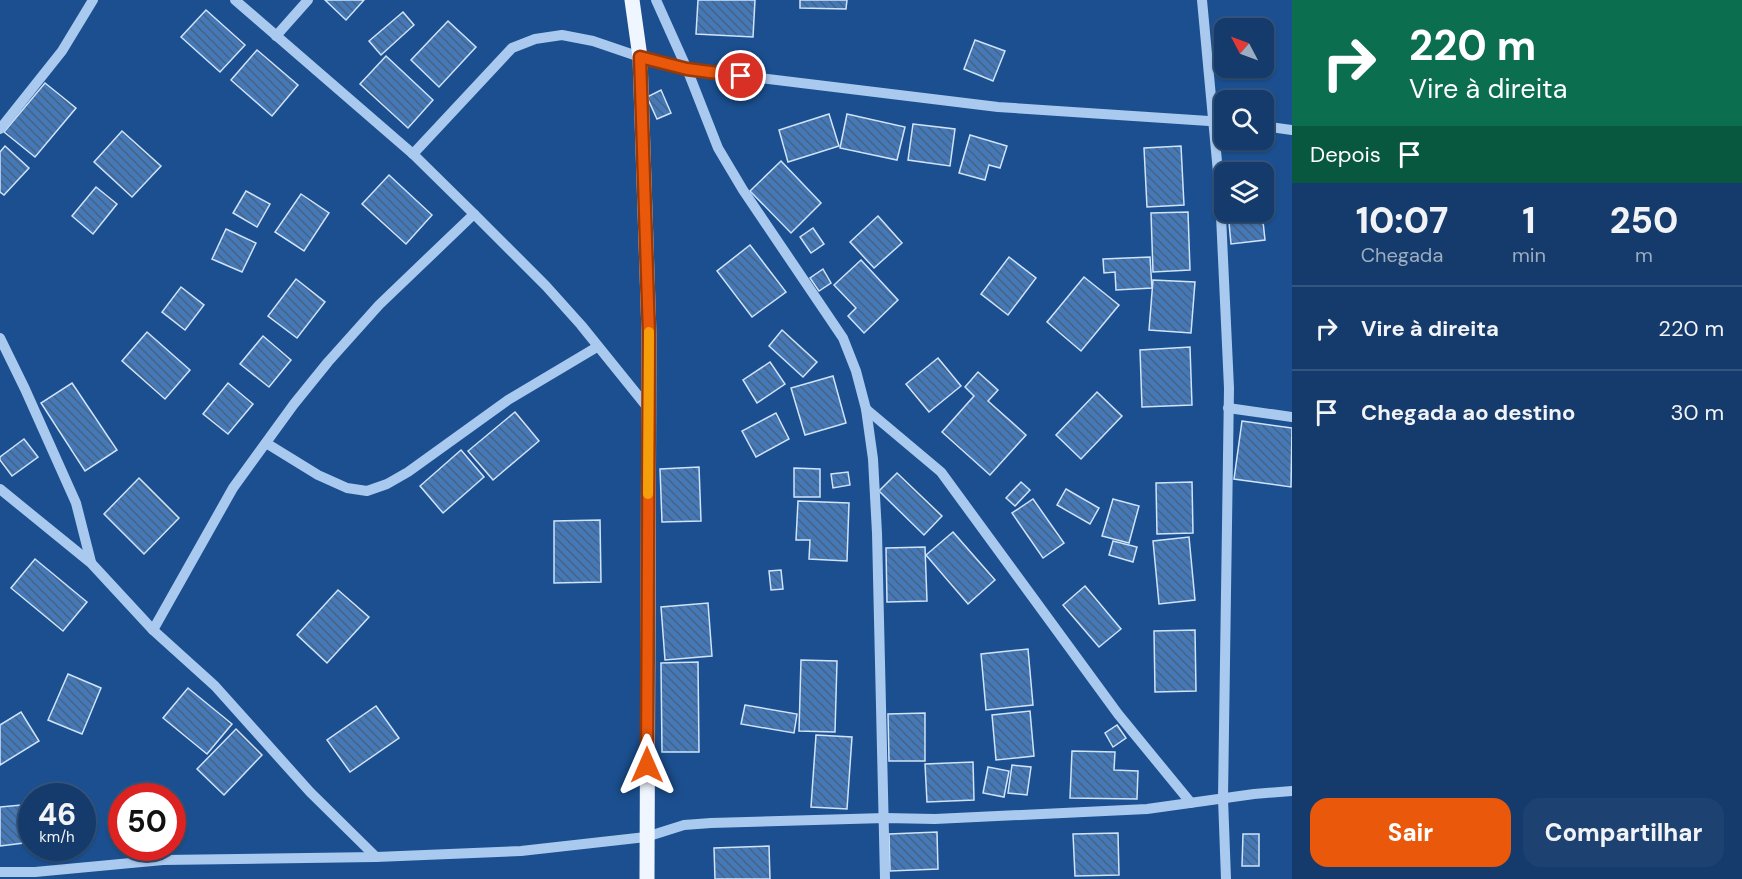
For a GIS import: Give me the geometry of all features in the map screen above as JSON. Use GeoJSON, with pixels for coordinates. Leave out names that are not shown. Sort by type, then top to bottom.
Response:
{"type":"FeatureCollection","features":[{"type":"Feature","properties":{"kind":"main road"},"geometry":{"type":"LineString","coordinates":[[632,0],[640,57],[649,334],[647,879]]}},
{"type":"Feature","properties":{"kind":"street"},"geometry":{"type":"LineString","coordinates":[[0,129],[62,51],[93,0]]}},
{"type":"Feature","properties":{"kind":"street"},"geometry":{"type":"LineString","coordinates":[[235,0],[413,154],[474,214],[546,286],[581,325],[648,408]]}},
{"type":"Feature","properties":{"kind":"street"},"geometry":{"type":"LineString","coordinates":[[276,36],[308,0]]}},
{"type":"Feature","properties":{"kind":"street"},"geometry":{"type":"LineString","coordinates":[[656,0],[687,69],[718,148],[743,190],[843,338],[856,371],[866,409],[873,459],[877,533],[885,879]]}},
{"type":"Feature","properties":{"kind":"street"},"geometry":{"type":"LineString","coordinates":[[1202,0],[1215,90]]}},
{"type":"Feature","properties":{"kind":"street"},"geometry":{"type":"LineString","coordinates":[[413,154],[512,48],[535,39],[562,35],[593,41],[640,57],[687,69],[998,107],[1094,115],[1214,121]]}},
{"type":"Feature","properties":{"kind":"street"},"geometry":{"type":"LineString","coordinates":[[1274,128],[1292,130]]}},
{"type":"Feature","properties":{"kind":"street"},"geometry":{"type":"LineString","coordinates":[[1220,150],[1228,408],[1223,798],[1226,879]]}},
{"type":"Feature","properties":{"kind":"street"},"geometry":{"type":"LineString","coordinates":[[153,630],[233,488],[314,379],[379,305],[474,214]]}},
{"type":"Feature","properties":{"kind":"street"},"geometry":{"type":"LineString","coordinates":[[0,338],[76,503],[91,563]]}},
{"type":"Feature","properties":{"kind":"street"},"geometry":{"type":"LineString","coordinates":[[266,443],[318,475],[347,488],[367,491],[387,484],[408,472],[508,400],[597,347]]}},
{"type":"Feature","properties":{"kind":"street"},"geometry":{"type":"LineString","coordinates":[[1228,408],[1292,417]]}},
{"type":"Feature","properties":{"kind":"street"},"geometry":{"type":"LineString","coordinates":[[866,409],[941,472],[1118,714],[1191,802]]}},
{"type":"Feature","properties":{"kind":"street"},"geometry":{"type":"LineString","coordinates":[[0,489],[91,563],[153,630],[215,686],[310,792],[376,857]]}},
{"type":"Feature","properties":{"kind":"street"},"geometry":{"type":"LineString","coordinates":[[0,873],[163,860],[376,857],[521,851],[646,837],[684,825],[702,823],[885,818],[935,819],[1147,809],[1277,791],[1292,791]]}},
{"type":"Feature","properties":{"kind":"building"},"geometry":{"type":"Polygon","coordinates":[[[325,0],[364,0],[346,20],[325,0]]]}},
{"type":"Feature","properties":{"kind":"building"},"geometry":{"type":"Polygon","coordinates":[[[698,0],[755,0],[753,37],[696,34],[698,0]]]}},
{"type":"Feature","properties":{"kind":"building"},"geometry":{"type":"Polygon","coordinates":[[[800,0],[847,0],[846,9],[800,8],[800,0]]]}},
{"type":"Feature","properties":{"kind":"building"},"geometry":{"type":"Polygon","coordinates":[[[206,10],[245,45],[220,72],[181,37],[206,10]]]}},
{"type":"Feature","properties":{"kind":"building"},"geometry":{"type":"Polygon","coordinates":[[[403,12],[414,25],[381,55],[369,41],[403,12]]]}},
{"type":"Feature","properties":{"kind":"building"},"geometry":{"type":"Polygon","coordinates":[[[448,21],[476,47],[439,87],[411,60],[448,21]]]}},
{"type":"Feature","properties":{"kind":"building"},"geometry":{"type":"Polygon","coordinates":[[[975,40],[1005,51],[993,81],[964,69],[975,40]]]}},
{"type":"Feature","properties":{"kind":"building"},"geometry":{"type":"Polygon","coordinates":[[[257,50],[298,85],[272,116],[231,80],[257,50]]]}},
{"type":"Feature","properties":{"kind":"building"},"geometry":{"type":"Polygon","coordinates":[[[386,56],[433,100],[408,128],[360,84],[386,56]]]}},
{"type":"Feature","properties":{"kind":"building"},"geometry":{"type":"Polygon","coordinates":[[[45,83],[76,108],[35,157],[4,132],[45,83]]]}},
{"type":"Feature","properties":{"kind":"building"},"geometry":{"type":"Polygon","coordinates":[[[661,90],[671,113],[657,119],[647,97],[661,90]]]}},
{"type":"Feature","properties":{"kind":"building"},"geometry":{"type":"Polygon","coordinates":[[[829,114],[839,146],[788,162],[779,130],[829,114]]]}},
{"type":"Feature","properties":{"kind":"building"},"geometry":{"type":"Polygon","coordinates":[[[847,114],[905,127],[897,160],[840,148],[847,114]]]}},
{"type":"Feature","properties":{"kind":"building"},"geometry":{"type":"Polygon","coordinates":[[[913,124],[955,129],[950,166],[908,160],[913,124]]]}},
{"type":"Feature","properties":{"kind":"building"},"geometry":{"type":"Polygon","coordinates":[[[122,131],[161,166],[132,197],[94,162],[122,131]]]}},
{"type":"Feature","properties":{"kind":"building"},"geometry":{"type":"Polygon","coordinates":[[[970,135],[1007,146],[1000,168],[989,165],[985,180],[959,173],[970,135]]]}},
{"type":"Feature","properties":{"kind":"building"},"geometry":{"type":"Polygon","coordinates":[[[5,146],[29,168],[4,195],[0,192],[0,152],[5,146]]]}},
{"type":"Feature","properties":{"kind":"building"},"geometry":{"type":"Polygon","coordinates":[[[1181,146],[1184,205],[1147,207],[1144,148],[1181,146]]]}},
{"type":"Feature","properties":{"kind":"building"},"geometry":{"type":"Polygon","coordinates":[[[781,161],[821,203],[791,233],[750,191],[781,161]]]}},
{"type":"Feature","properties":{"kind":"building"},"geometry":{"type":"Polygon","coordinates":[[[389,175],[432,215],[406,244],[362,204],[389,175]]]}},
{"type":"Feature","properties":{"kind":"building"},"geometry":{"type":"Polygon","coordinates":[[[96,187],[117,204],[93,234],[72,216],[96,187]]]}},
{"type":"Feature","properties":{"kind":"building"},"geometry":{"type":"Polygon","coordinates":[[[246,191],[270,204],[257,227],[233,213],[246,191]]]}},
{"type":"Feature","properties":{"kind":"building"},"geometry":{"type":"Polygon","coordinates":[[[301,194],[329,213],[304,251],[275,232],[301,194]]]}},
{"type":"Feature","properties":{"kind":"building"},"geometry":{"type":"Polygon","coordinates":[[[1188,212],[1190,270],[1153,272],[1151,213],[1188,212]]]}},
{"type":"Feature","properties":{"kind":"building"},"geometry":{"type":"Polygon","coordinates":[[[878,216],[902,243],[874,268],[850,242],[878,216]]]}},
{"type":"Feature","properties":{"kind":"building"},"geometry":{"type":"Polygon","coordinates":[[[1229,222],[1263,222],[1265,240],[1231,244],[1229,222]]]}},
{"type":"Feature","properties":{"kind":"building"},"geometry":{"type":"Polygon","coordinates":[[[813,228],[824,244],[811,253],[800,237],[813,228]]]}},
{"type":"Feature","properties":{"kind":"building"},"geometry":{"type":"Polygon","coordinates":[[[226,229],[256,243],[242,272],[212,259],[226,229]]]}},
{"type":"Feature","properties":{"kind":"building"},"geometry":{"type":"Polygon","coordinates":[[[750,245],[786,292],[752,317],[717,271],[750,245]]]}},
{"type":"Feature","properties":{"kind":"building"},"geometry":{"type":"Polygon","coordinates":[[[1009,257],[1036,278],[1008,315],[981,294],[1009,257]]]}},
{"type":"Feature","properties":{"kind":"building"},"geometry":{"type":"Polygon","coordinates":[[[1150,257],[1152,288],[1116,290],[1115,272],[1104,273],[1103,259],[1150,257]]]}},
{"type":"Feature","properties":{"kind":"building"},"geometry":{"type":"Polygon","coordinates":[[[861,260],[898,300],[864,333],[848,316],[856,308],[834,285],[861,260]]]}},
{"type":"Feature","properties":{"kind":"building"},"geometry":{"type":"Polygon","coordinates":[[[823,269],[831,283],[819,291],[810,278],[823,269]]]}},
{"type":"Feature","properties":{"kind":"building"},"geometry":{"type":"Polygon","coordinates":[[[1084,277],[1119,305],[1081,351],[1047,322],[1084,277]]]}},
{"type":"Feature","properties":{"kind":"building"},"geometry":{"type":"Polygon","coordinates":[[[296,279],[325,302],[297,338],[268,316],[296,279]]]}},
{"type":"Feature","properties":{"kind":"building"},"geometry":{"type":"Polygon","coordinates":[[[1153,280],[1195,282],[1191,333],[1149,330],[1153,280]]]}},
{"type":"Feature","properties":{"kind":"building"},"geometry":{"type":"Polygon","coordinates":[[[181,287],[204,305],[185,330],[162,312],[181,287]]]}},
{"type":"Feature","properties":{"kind":"building"},"geometry":{"type":"Polygon","coordinates":[[[782,330],[817,362],[803,377],[769,346],[782,330]]]}},
{"type":"Feature","properties":{"kind":"building"},"geometry":{"type":"Polygon","coordinates":[[[147,332],[190,370],[165,399],[122,361],[147,332]]]}},
{"type":"Feature","properties":{"kind":"building"},"geometry":{"type":"Polygon","coordinates":[[[263,336],[291,360],[269,387],[240,364],[263,336]]]}},
{"type":"Feature","properties":{"kind":"building"},"geometry":{"type":"Polygon","coordinates":[[[1190,347],[1192,405],[1142,407],[1140,350],[1190,347]]]}},
{"type":"Feature","properties":{"kind":"building"},"geometry":{"type":"Polygon","coordinates":[[[938,358],[961,386],[929,412],[906,384],[938,358]]]}},
{"type":"Feature","properties":{"kind":"building"},"geometry":{"type":"Polygon","coordinates":[[[770,362],[785,384],[757,403],[743,380],[770,362]]]}},
{"type":"Feature","properties":{"kind":"building"},"geometry":{"type":"Polygon","coordinates":[[[978,372],[998,390],[988,401],[1026,435],[990,475],[942,432],[974,396],[965,387],[978,372]]]}},
{"type":"Feature","properties":{"kind":"building"},"geometry":{"type":"Polygon","coordinates":[[[833,376],[846,423],[805,435],[791,388],[833,376]]]}},
{"type":"Feature","properties":{"kind":"building"},"geometry":{"type":"Polygon","coordinates":[[[72,383],[117,450],[85,471],[41,403],[72,383]]]}},
{"type":"Feature","properties":{"kind":"building"},"geometry":{"type":"Polygon","coordinates":[[[228,383],[253,404],[228,434],[203,414],[228,383]]]}},
{"type":"Feature","properties":{"kind":"building"},"geometry":{"type":"Polygon","coordinates":[[[1097,392],[1122,416],[1081,459],[1056,435],[1097,392]]]}},
{"type":"Feature","properties":{"kind":"building"},"geometry":{"type":"Polygon","coordinates":[[[515,412],[539,441],[493,480],[468,451],[515,412]]]}},
{"type":"Feature","properties":{"kind":"building"},"geometry":{"type":"Polygon","coordinates":[[[776,413],[789,439],[756,457],[742,431],[776,413]]]}},
{"type":"Feature","properties":{"kind":"building"},"geometry":{"type":"Polygon","coordinates":[[[1242,421],[1292,428],[1291,487],[1234,479],[1242,421]]]}},
{"type":"Feature","properties":{"kind":"building"},"geometry":{"type":"Polygon","coordinates":[[[24,439],[38,457],[12,476],[0,457],[24,439]]]}},
{"type":"Feature","properties":{"kind":"building"},"geometry":{"type":"Polygon","coordinates":[[[461,450],[484,477],[443,513],[420,486],[461,450]]]}},
{"type":"Feature","properties":{"kind":"building"},"geometry":{"type":"Polygon","coordinates":[[[699,467],[701,521],[662,522],[660,469],[699,467]]]}},
{"type":"Feature","properties":{"kind":"building"},"geometry":{"type":"Polygon","coordinates":[[[794,468],[820,469],[820,497],[794,497],[794,468]]]}},
{"type":"Feature","properties":{"kind":"building"},"geometry":{"type":"Polygon","coordinates":[[[848,472],[850,485],[833,488],[831,474],[848,472]]]}},
{"type":"Feature","properties":{"kind":"building"},"geometry":{"type":"Polygon","coordinates":[[[897,473],[942,516],[924,535],[879,491],[897,473]]]}},
{"type":"Feature","properties":{"kind":"building"},"geometry":{"type":"Polygon","coordinates":[[[139,478],[179,518],[144,554],[104,514],[139,478]]]}},
{"type":"Feature","properties":{"kind":"building"},"geometry":{"type":"Polygon","coordinates":[[[1021,482],[1030,490],[1015,506],[1006,498],[1021,482]]]}},
{"type":"Feature","properties":{"kind":"building"},"geometry":{"type":"Polygon","coordinates":[[[1192,482],[1193,533],[1157,534],[1156,483],[1192,482]]]}},
{"type":"Feature","properties":{"kind":"building"},"geometry":{"type":"Polygon","coordinates":[[[1066,489],[1099,508],[1090,524],[1057,505],[1066,489]]]}},
{"type":"Feature","properties":{"kind":"building"},"geometry":{"type":"Polygon","coordinates":[[[1033,499],[1064,543],[1043,558],[1012,513],[1033,499]]]}},
{"type":"Feature","properties":{"kind":"building"},"geometry":{"type":"Polygon","coordinates":[[[1113,499],[1139,506],[1129,543],[1102,536],[1113,499]]]}},
{"type":"Feature","properties":{"kind":"building"},"geometry":{"type":"Polygon","coordinates":[[[798,501],[849,503],[847,561],[809,559],[810,540],[796,540],[798,501]]]}},
{"type":"Feature","properties":{"kind":"building"},"geometry":{"type":"Polygon","coordinates":[[[600,520],[601,582],[554,583],[554,521],[600,520]]]}},
{"type":"Feature","properties":{"kind":"building"},"geometry":{"type":"Polygon","coordinates":[[[953,532],[995,580],[968,604],[926,555],[953,532]]]}},
{"type":"Feature","properties":{"kind":"building"},"geometry":{"type":"Polygon","coordinates":[[[1189,537],[1195,600],[1159,604],[1153,541],[1189,537]]]}},
{"type":"Feature","properties":{"kind":"building"},"geometry":{"type":"Polygon","coordinates":[[[1113,541],[1137,547],[1133,562],[1109,555],[1113,541]]]}},
{"type":"Feature","properties":{"kind":"building"},"geometry":{"type":"Polygon","coordinates":[[[925,547],[927,601],[887,602],[886,548],[925,547]]]}},
{"type":"Feature","properties":{"kind":"building"},"geometry":{"type":"Polygon","coordinates":[[[35,559],[87,602],[63,631],[11,588],[35,559]]]}},
{"type":"Feature","properties":{"kind":"building"},"geometry":{"type":"Polygon","coordinates":[[[781,570],[783,589],[771,590],[769,571],[781,570]]]}},
{"type":"Feature","properties":{"kind":"building"},"geometry":{"type":"Polygon","coordinates":[[[1085,586],[1121,629],[1099,647],[1063,605],[1085,586]]]}},
{"type":"Feature","properties":{"kind":"building"},"geometry":{"type":"Polygon","coordinates":[[[338,590],[369,617],[327,663],[297,635],[338,590]]]}},
{"type":"Feature","properties":{"kind":"building"},"geometry":{"type":"Polygon","coordinates":[[[708,603],[712,656],[665,660],[661,607],[708,603]]]}},
{"type":"Feature","properties":{"kind":"building"},"geometry":{"type":"Polygon","coordinates":[[[1195,630],[1196,691],[1155,692],[1154,631],[1195,630]]]}},
{"type":"Feature","properties":{"kind":"building"},"geometry":{"type":"Polygon","coordinates":[[[1028,649],[1033,705],[986,710],[981,654],[1028,649]]]}},
{"type":"Feature","properties":{"kind":"building"},"geometry":{"type":"Polygon","coordinates":[[[801,660],[837,661],[835,732],[799,731],[801,660]]]}},
{"type":"Feature","properties":{"kind":"building"},"geometry":{"type":"Polygon","coordinates":[[[698,662],[699,752],[662,752],[661,663],[698,662]]]}},
{"type":"Feature","properties":{"kind":"building"},"geometry":{"type":"Polygon","coordinates":[[[68,674],[101,688],[82,734],[48,720],[68,674]]]}},
{"type":"Feature","properties":{"kind":"building"},"geometry":{"type":"Polygon","coordinates":[[[188,688],[232,724],[207,754],[163,718],[188,688]]]}},
{"type":"Feature","properties":{"kind":"building"},"geometry":{"type":"Polygon","coordinates":[[[745,705],[797,714],[794,733],[741,724],[745,705]]]}},
{"type":"Feature","properties":{"kind":"building"},"geometry":{"type":"Polygon","coordinates":[[[376,706],[399,738],[350,772],[327,740],[376,706]]]}},
{"type":"Feature","properties":{"kind":"building"},"geometry":{"type":"Polygon","coordinates":[[[1030,711],[1034,756],[996,760],[992,715],[1030,711]]]}},
{"type":"Feature","properties":{"kind":"building"},"geometry":{"type":"Polygon","coordinates":[[[21,712],[39,741],[0,765],[0,725],[21,712]]]}},
{"type":"Feature","properties":{"kind":"building"},"geometry":{"type":"Polygon","coordinates":[[[925,713],[925,761],[889,761],[888,714],[925,713]]]}},
{"type":"Feature","properties":{"kind":"building"},"geometry":{"type":"Polygon","coordinates":[[[1117,725],[1126,738],[1113,747],[1105,733],[1117,725]]]}},
{"type":"Feature","properties":{"kind":"building"},"geometry":{"type":"Polygon","coordinates":[[[236,729],[262,755],[224,795],[197,769],[236,729]]]}},
{"type":"Feature","properties":{"kind":"building"},"geometry":{"type":"Polygon","coordinates":[[[816,735],[852,737],[847,809],[811,807],[816,735]]]}},
{"type":"Feature","properties":{"kind":"building"},"geometry":{"type":"Polygon","coordinates":[[[1072,751],[1115,752],[1114,770],[1138,771],[1137,799],[1070,798],[1072,751]]]}},
{"type":"Feature","properties":{"kind":"building"},"geometry":{"type":"Polygon","coordinates":[[[973,762],[974,800],[927,802],[925,764],[973,762]]]}},
{"type":"Feature","properties":{"kind":"building"},"geometry":{"type":"Polygon","coordinates":[[[1012,765],[1031,767],[1027,795],[1008,793],[1012,765]]]}},
{"type":"Feature","properties":{"kind":"building"},"geometry":{"type":"Polygon","coordinates":[[[988,767],[1009,771],[1004,797],[983,793],[988,767]]]}},
{"type":"Feature","properties":{"kind":"building"},"geometry":{"type":"Polygon","coordinates":[[[18,805],[18,844],[0,846],[0,807],[18,805]]]}},
{"type":"Feature","properties":{"kind":"building"},"geometry":{"type":"Polygon","coordinates":[[[937,832],[938,869],[890,871],[889,834],[937,832]]]}},
{"type":"Feature","properties":{"kind":"building"},"geometry":{"type":"Polygon","coordinates":[[[1118,833],[1119,875],[1075,876],[1073,834],[1118,833]]]}},
{"type":"Feature","properties":{"kind":"building"},"geometry":{"type":"Polygon","coordinates":[[[1243,834],[1259,834],[1259,866],[1242,866],[1243,834]]]}},
{"type":"Feature","properties":{"kind":"building"},"geometry":{"type":"Polygon","coordinates":[[[769,846],[770,879],[715,879],[714,848],[769,846]]]}},
{"type":"Feature","properties":{"kind":"slow traffic"},"geometry":{"type":"LineString","coordinates":[[648,494],[649,332]]}},
{"type":"Feature","properties":{"kind":"route"},"geometry":{"type":"LineString","coordinates":[[647,765],[649,334],[640,57],[687,69],[741,76]]}}]}
